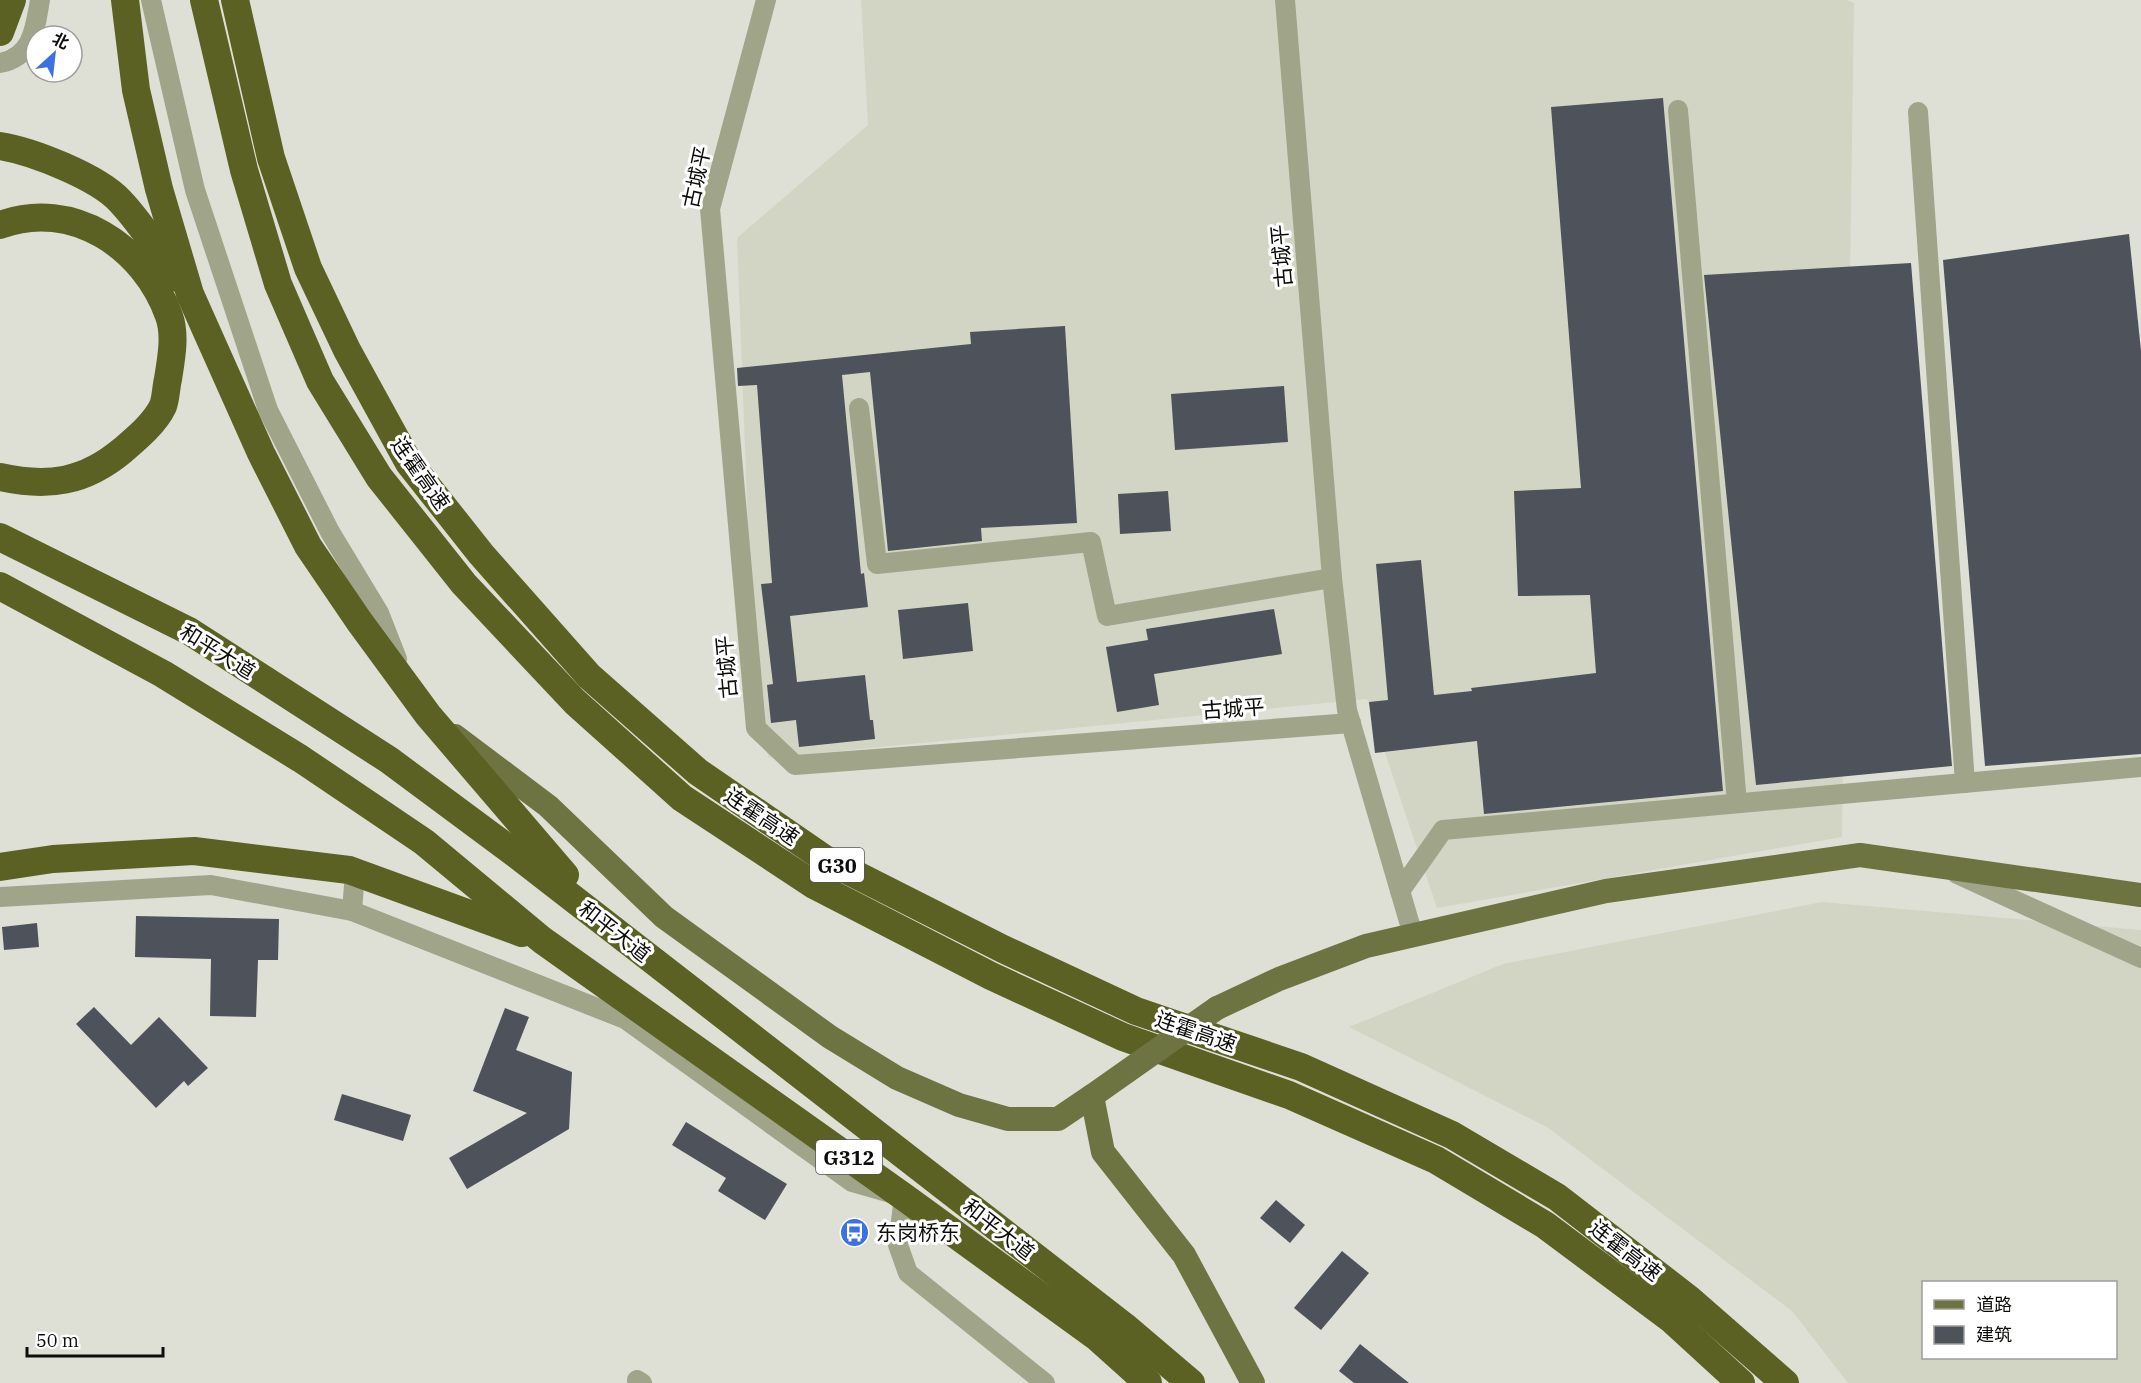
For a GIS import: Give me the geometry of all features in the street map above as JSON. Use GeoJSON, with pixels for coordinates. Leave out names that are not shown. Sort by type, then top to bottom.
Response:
{"type":"FeatureCollection","features":[{"type":"Feature","properties":{"kind":"highway"},"geometry":{"type":"LineString","coordinates":[[0,32],[12,0]]}},
{"type":"Feature","properties":{"kind":"highway"},"geometry":{"type":"LineString","coordinates":[[125,0],[136,90],[159,189],[190,294],[261,453],[308,546],[359,621],[428,715],[520,825],[612,928]]}},
{"type":"Feature","properties":{"kind":"highway","name":"连霍高速"},"geometry":{"type":"LineString","coordinates":[[204,0],[244,170],[278,284],[321,381],[379,477],[457,575],[584,710],[682,798],[814,885],[991,976],[1124,1037],[1289,1095],[1436,1160],[1545,1225],[1671,1319],[1741,1383]]}},
{"type":"Feature","properties":{"kind":"highway","name":"连霍高速"},"geometry":{"type":"LineString","coordinates":[[235,0],[271,159],[308,268],[347,350],[409,463],[481,554],[589,676],[698,772],[825,860],[1003,949],[1136,1011],[1301,1067],[1462,1140],[1557,1197],[1689,1299],[1785,1383]]}},
{"type":"Feature","properties":{"kind":"highway"},"geometry":{"type":"LineString","coordinates":[[0,146],[21,150],[72,170],[119,199],[190,294]]}},
{"type":"Feature","properties":{"kind":"highway"},"geometry":{"type":"LineString","coordinates":[[0,225],[48,216],[84,225],[110,238],[139,261],[154,284],[170,318],[172,355],[162,406],[141,435],[114,458],[90,474],[54,483],[20,482],[0,477]]}},
{"type":"Feature","properties":{"kind":"highway","name":"和平大道"},"geometry":{"type":"LineString","coordinates":[[0,537],[189,631],[389,760],[612,928],[1124,1326],[1191,1383]]}},
{"type":"Feature","properties":{"kind":"highway","name":"和平大道"},"geometry":{"type":"LineString","coordinates":[[0,586],[164,674],[301,759],[424,842],[542,940],[1098,1338],[1148,1383]]}},
{"type":"Feature","properties":{"kind":"highway"},"geometry":{"type":"LineString","coordinates":[[0,867],[53,859],[194,851],[356,872],[542,940]]}},
{"type":"Feature","properties":{"kind":"main road"},"geometry":{"type":"LineString","coordinates":[[428,715],[548,806],[664,917],[830,1037],[897,1078],[959,1105],[1008,1119],[1058,1119],[1217,1008],[1279,978],[1366,946],[1606,891],[1860,855],[2141,895]]}},
{"type":"Feature","properties":{"kind":"main road"},"geometry":{"type":"LineString","coordinates":[[1092,1096],[1103,1152],[1184,1255],[1253,1383]]}},
{"type":"Feature","properties":{"kind":"street"},"geometry":{"type":"LineString","coordinates":[[0,63],[20,55],[29,46],[35,33],[40,0]]}},
{"type":"Feature","properties":{"kind":"street"},"geometry":{"type":"LineString","coordinates":[[151,0],[195,190],[268,410],[330,532],[379,613],[405,681]]}},
{"type":"Feature","properties":{"kind":"street","name":"古城平"},"geometry":{"type":"LineString","coordinates":[[766,0],[710,209],[756,728],[795,765],[1351,723]]}},
{"type":"Feature","properties":{"kind":"street","name":"古城平"},"geometry":{"type":"LineString","coordinates":[[1285,0],[1332,578],[1347,710],[1413,935]]}},
{"type":"Feature","properties":{"kind":"street"},"geometry":{"type":"LineString","coordinates":[[1678,110],[1737,803]]}},
{"type":"Feature","properties":{"kind":"street"},"geometry":{"type":"LineString","coordinates":[[1918,112],[1965,783]]}},
{"type":"Feature","properties":{"kind":"street"},"geometry":{"type":"LineString","coordinates":[[859,408],[877,564],[1091,542],[1107,615],[1332,578]]}},
{"type":"Feature","properties":{"kind":"street"},"geometry":{"type":"LineString","coordinates":[[1400,891],[1443,830],[2141,767]]}},
{"type":"Feature","properties":{"kind":"street"},"geometry":{"type":"LineString","coordinates":[[1941,866],[2141,958]]}},
{"type":"Feature","properties":{"kind":"street"},"geometry":{"type":"LineString","coordinates":[[352,911],[356,872]]}},
{"type":"Feature","properties":{"kind":"street"},"geometry":{"type":"LineString","coordinates":[[0,897],[211,885],[352,911],[625,1019],[852,1182],[904,1197],[898,1245],[908,1273],[1045,1383]]}},
{"type":"Feature","properties":{"kind":"shaded area"},"geometry":{"type":"Polygon","coordinates":[[[861,0],[1847,0],[1854,3],[1842,837],[1437,908],[1367,699],[769,758],[755,711],[737,238],[868,125],[861,0]]]}},
{"type":"Feature","properties":{"kind":"shaded area"},"geometry":{"type":"Polygon","coordinates":[[[1822,902],[2141,930],[2141,1383],[1848,1383],[1792,1311],[1547,1127],[1349,1027],[1503,964],[1822,902]]]}},
{"type":"Feature","properties":{"kind":"building"},"geometry":{"type":"Polygon","coordinates":[[[1663,98],[1723,791],[1484,814],[1477,741],[1375,753],[1369,702],[1388,700],[1376,564],[1421,560],[1434,695],[1472,691],[1471,688],[1596,673],[1590,595],[1518,596],[1514,491],[1581,488],[1551,107],[1663,98]]]}},
{"type":"Feature","properties":{"kind":"building"},"geometry":{"type":"Polygon","coordinates":[[[2129,234],[2141,351],[2141,754],[1985,766],[1943,260],[2129,234]]]}},
{"type":"Feature","properties":{"kind":"building"},"geometry":{"type":"Polygon","coordinates":[[[1911,263],[1952,766],[1756,785],[1704,275],[1911,263]]]}},
{"type":"Feature","properties":{"kind":"building"},"geometry":{"type":"Polygon","coordinates":[[[1065,326],[1077,523],[981,528],[982,541],[888,551],[870,372],[842,375],[861,574],[864,573],[868,607],[790,616],[797,682],[865,675],[870,720],[873,720],[875,739],[799,747],[796,720],[771,723],[767,685],[773,684],[761,584],[772,583],[757,385],[738,386],[737,368],[971,344],[970,332],[1065,326]]]}},
{"type":"Feature","properties":{"kind":"building"},"geometry":{"type":"Polygon","coordinates":[[[1284,386],[1288,442],[1175,450],[1171,394],[1284,386]]]}},
{"type":"Feature","properties":{"kind":"building"},"geometry":{"type":"Polygon","coordinates":[[[1168,491],[1171,531],[1120,534],[1118,494],[1168,491]]]}},
{"type":"Feature","properties":{"kind":"building"},"geometry":{"type":"Polygon","coordinates":[[[968,603],[973,651],[903,659],[898,610],[968,603]]]}},
{"type":"Feature","properties":{"kind":"building"},"geometry":{"type":"Polygon","coordinates":[[[1274,609],[1282,654],[1154,674],[1159,705],[1117,712],[1106,647],[1148,640],[1146,629],[1274,609]]]}},
{"type":"Feature","properties":{"kind":"building"},"geometry":{"type":"Polygon","coordinates":[[[136,916],[279,919],[278,960],[258,960],[256,1017],[210,1016],[211,959],[135,957],[136,916]]]}},
{"type":"Feature","properties":{"kind":"building"},"geometry":{"type":"Polygon","coordinates":[[[37,923],[39,947],[4,950],[2,927],[37,923]]]}},
{"type":"Feature","properties":{"kind":"building"},"geometry":{"type":"Polygon","coordinates":[[[94,1007],[131,1045],[159,1017],[208,1068],[188,1086],[184,1081],[156,1108],[76,1024],[94,1007]]]}},
{"type":"Feature","properties":{"kind":"building"},"geometry":{"type":"Polygon","coordinates":[[[505,1008],[529,1017],[516,1050],[572,1072],[569,1129],[467,1189],[449,1158],[527,1113],[473,1091],[505,1008]]]}},
{"type":"Feature","properties":{"kind":"building"},"geometry":{"type":"Polygon","coordinates":[[[342,1094],[411,1115],[403,1141],[334,1120],[342,1094]]]}},
{"type":"Feature","properties":{"kind":"building"},"geometry":{"type":"Polygon","coordinates":[[[686,1122],[787,1184],[765,1220],[718,1191],[726,1178],[672,1145],[686,1122]]]}},
{"type":"Feature","properties":{"kind":"building"},"geometry":{"type":"Polygon","coordinates":[[[1276,1200],[1305,1225],[1290,1243],[1260,1218],[1276,1200]]]}},
{"type":"Feature","properties":{"kind":"building"},"geometry":{"type":"Polygon","coordinates":[[[1342,1251],[1369,1273],[1321,1330],[1294,1308],[1342,1251]]]}},
{"type":"Feature","properties":{"kind":"building"},"geometry":{"type":"Polygon","coordinates":[[[1360,1344],[1409,1383],[1354,1383],[1339,1371],[1360,1344]]]}},
{"type":"Feature","properties":{"kind":"place","name":"东岗桥东"},"geometry":{"type":"Point","coordinates":[855,1232]}}]}
